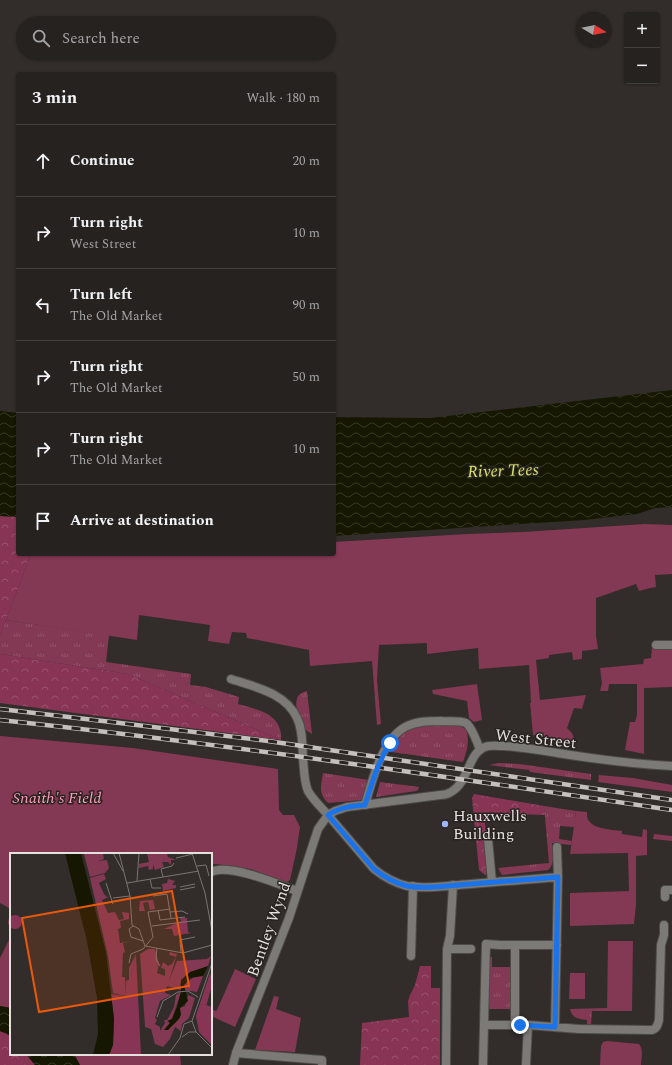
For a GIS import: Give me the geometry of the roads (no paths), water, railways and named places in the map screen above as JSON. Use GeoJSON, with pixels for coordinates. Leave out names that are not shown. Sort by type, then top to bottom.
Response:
{"type":"FeatureCollection","features":[{"type":"Feature","properties":{"kind":"street"},"geometry":{"type":"LineString","coordinates":[[656,645],[672,645]]}},
{"type":"Feature","properties":{"kind":"street"},"geometry":{"type":"LineString","coordinates":[[231,679],[275,695],[291,707],[298,719],[306,784],[309,792],[374,869],[382,876],[402,884],[418,887],[558,877]]}},
{"type":"Feature","properties":{"kind":"street"},"geometry":{"type":"LineString","coordinates":[[365,805],[373,778],[385,750],[394,736],[405,727],[427,721],[466,723],[471,730],[480,750]]}},
{"type":"Feature","properties":{"kind":"street","name":"West Street"},"geometry":{"type":"LineString","coordinates":[[328,815],[347,807],[440,795],[451,792],[462,783],[476,754],[486,747],[522,747],[646,765],[672,766]]}},
{"type":"Feature","properties":{"kind":"street","name":"Bentley Wynd"},"geometry":{"type":"LineString","coordinates":[[233,1065],[236,1053],[289,918],[318,829],[328,815]]}},
{"type":"Feature","properties":{"kind":"street"},"geometry":{"type":"LineString","coordinates":[[488,839],[492,882]]}},
{"type":"Feature","properties":{"kind":"street"},"geometry":{"type":"LineString","coordinates":[[555,1027],[558,877],[557,847]]}},
{"type":"Feature","properties":{"kind":"street"},"geometry":{"type":"LineString","coordinates":[[212,872],[222,870],[257,876],[297,891]]}},
{"type":"Feature","properties":{"kind":"street"},"geometry":{"type":"LineString","coordinates":[[446,1065],[448,950],[453,885]]}},
{"type":"Feature","properties":{"kind":"street"},"geometry":{"type":"LineString","coordinates":[[412,956],[413,886]]}},
{"type":"Feature","properties":{"kind":"street"},"geometry":{"type":"LineString","coordinates":[[665,897],[665,890],[672,890]]}},
{"type":"Feature","properties":{"kind":"street"},"geometry":{"type":"LineString","coordinates":[[484,1025],[655,1029],[659,1020],[661,945],[664,935],[664,925]]}},
{"type":"Feature","properties":{"kind":"street"},"geometry":{"type":"LineString","coordinates":[[483,1065],[486,944],[557,945]]}},
{"type":"Feature","properties":{"kind":"street"},"geometry":{"type":"LineString","coordinates":[[515,945],[515,1025]]}},
{"type":"Feature","properties":{"kind":"street"},"geometry":{"type":"LineString","coordinates":[[448,950],[471,949]]}},
{"type":"Feature","properties":{"kind":"street"},"geometry":{"type":"LineString","coordinates":[[526,1065],[528,1025]]}},
{"type":"Feature","properties":{"kind":"street"},"geometry":{"type":"LineString","coordinates":[[236,1053],[322,1060],[322,1065]]}},
{"type":"Feature","properties":{"kind":"water","name":"River Tees"},"geometry":{"type":"Polygon","coordinates":[[[672,390],[672,507],[655,508],[637,514],[584,520],[336,536],[336,417],[430,418],[672,390]]]}},
{"type":"Feature","properties":{"kind":"water"},"geometry":{"type":"Polygon","coordinates":[[[0,411],[16,413],[16,517],[0,516],[0,411]]]}},
{"type":"Feature","properties":{"kind":"water"},"geometry":{"type":"Polygon","coordinates":[[[0,1006],[10,1008],[10,1036],[0,1031],[0,1006]]]}},
{"type":"Feature","properties":{"kind":"water"},"geometry":{"type":"Polygon","coordinates":[[[27,1055],[75,1055],[80,1065],[35,1065],[27,1055]]]}},
{"type":"Feature","properties":{"kind":"railway"},"geometry":{"type":"LineString","coordinates":[[0,709],[268,741],[672,800]]}},
{"type":"Feature","properties":{"kind":"railway"},"geometry":{"type":"LineString","coordinates":[[0,720],[252,750],[672,810]]}},
{"type":"Feature","properties":{"kind":"place","name":"Hauxwells Building"},"geometry":{"type":"Point","coordinates":[445,824]}},
{"type":"Feature","properties":{"kind":"park label","name":"Snaith's Field"},"geometry":{"type":"Point","coordinates":[57,797]}}]}
